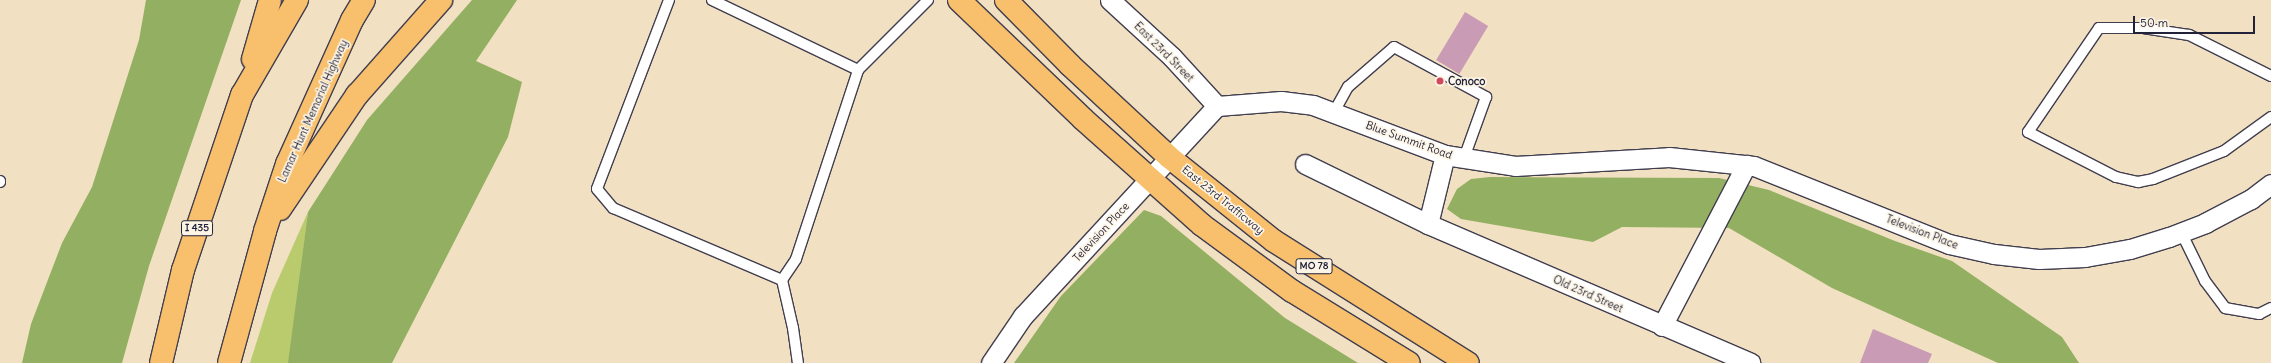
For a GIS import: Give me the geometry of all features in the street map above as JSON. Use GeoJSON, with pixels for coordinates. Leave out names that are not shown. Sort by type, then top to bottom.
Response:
{"type":"FeatureCollection","features":[{"type":"Feature","properties":{"kind":"main road"},"geometry":{"type":"LineString","coordinates":[[242,95],[270,0]]}},
{"type":"Feature","properties":{"kind":"main road","name":"I 435"},"geometry":{"type":"LineString","coordinates":[[161,363],[183,270],[242,95],[297,0]]}},
{"type":"Feature","properties":{"kind":"main road","name":"Lamar Hunt Memorial Highway"},"geometry":{"type":"LineString","coordinates":[[229,363],[265,231],[287,164],[352,20],[364,0]]}},
{"type":"Feature","properties":{"kind":"main road"},"geometry":{"type":"LineString","coordinates":[[265,231],[357,95],[440,0]]}},
{"type":"Feature","properties":{"kind":"main road","name":"MO 78"},"geometry":{"type":"LineString","coordinates":[[959,0],[1083,119],[1202,225],[1292,291],[1409,363]]}},
{"type":"Feature","properties":{"kind":"main road","name":"East 23rd Trafficway"},"geometry":{"type":"LineString","coordinates":[[1006,0],[1070,65],[1169,157],[1274,241],[1468,363]]}},
{"type":"Feature","properties":{"kind":"street","name":"East 23rd Street"},"geometry":{"type":"LineString","coordinates":[[1110,0],[1172,57],[1217,106]]}},
{"type":"Feature","properties":{"kind":"street","name":"Blue Summit Road"},"geometry":{"type":"LineString","coordinates":[[1217,106],[1281,101],[1313,105],[1454,156],[1515,166],[1669,157],[1746,166]]}},
{"type":"Feature","properties":{"kind":"street","name":"Television Place"},"geometry":{"type":"LineString","coordinates":[[991,363],[1023,316],[1217,106]]}},
{"type":"Feature","properties":{"kind":"street"},"geometry":{"type":"LineString","coordinates":[[1305,164],[1428,224],[1454,156]]}},
{"type":"Feature","properties":{"kind":"street","name":"Television Place"},"geometry":{"type":"LineString","coordinates":[[1746,166],[1754,166],[1809,187],[1949,244],[1994,254],[2039,259],[2085,257],[2130,248],[2181,232],[2205,223],[2251,199],[2271,184]]}},
{"type":"Feature","properties":{"kind":"street"},"geometry":{"type":"LineString","coordinates":[[1662,326],[1746,166]]}},
{"type":"Feature","properties":{"kind":"street","name":"Old 23rd Street"},"geometry":{"type":"LineString","coordinates":[[1428,224],[1750,363]]}},
{"type":"Feature","properties":{"kind":"lane"},"geometry":{"type":"LineString","coordinates":[[669,0],[597,189],[613,208],[782,280]]}},
{"type":"Feature","properties":{"kind":"lane"},"geometry":{"type":"LineString","coordinates":[[712,0],[858,70]]}},
{"type":"Feature","properties":{"kind":"lane"},"geometry":{"type":"LineString","coordinates":[[798,363],[782,280],[796,259],[858,70],[928,0]]}},
{"type":"Feature","properties":{"kind":"lane"},"geometry":{"type":"LineString","coordinates":[[2271,76],[2189,35],[2142,28],[2099,28],[2028,132],[2116,177],[2138,182],[2153,179],[2224,151],[2271,117]]}},
{"type":"Feature","properties":{"kind":"lane"},"geometry":{"type":"LineString","coordinates":[[1334,112],[1348,87],[1394,47],[1486,97],[1454,156]]}},
{"type":"Feature","properties":{"kind":"lane"},"geometry":{"type":"LineString","coordinates":[[2181,232],[2205,281],[2225,308],[2259,314],[2271,308]]}},
{"type":"Feature","properties":{"kind":"green space"},"geometry":{"type":"Polygon","coordinates":[[[146,0],[241,0],[149,266],[122,363],[22,363],[31,324],[62,243],[92,187],[139,40],[146,0]]]}},
{"type":"Feature","properties":{"kind":"green space"},"geometry":{"type":"Polygon","coordinates":[[[472,0],[517,0],[476,61],[522,82],[508,137],[392,363],[288,363],[308,212],[367,120],[472,0]]]}},
{"type":"Feature","properties":{"kind":"green space"},"geometry":{"type":"Polygon","coordinates":[[[1490,177],[1719,178],[1769,190],[1895,241],[1952,261],[2062,337],[2079,363],[1998,363],[1832,288],[1729,228],[1622,227],[1593,242],[1461,219],[1447,209],[1457,189],[1471,179],[1490,177]]]}},
{"type":"Feature","properties":{"kind":"green space"},"geometry":{"type":"Polygon","coordinates":[[[1144,210],[1161,216],[1285,318],[1358,363],[1014,363],[1061,296],[1144,210]]]}},
{"type":"Feature","properties":{"kind":"green space"},"geometry":{"type":"Polygon","coordinates":[[[308,212],[289,363],[250,363],[272,293],[308,212]]]}},
{"type":"Feature","properties":{"kind":"building"},"geometry":{"type":"Polygon","coordinates":[[[1465,12],[1488,26],[1459,74],[1436,60],[1465,12]]]}},
{"type":"Feature","properties":{"kind":"building"},"geometry":{"type":"Polygon","coordinates":[[[1873,329],[1932,354],[1928,363],[1860,363],[1873,329]]]}},
{"type":"Feature","properties":{"kind":"place","name":"Conoco"},"geometry":{"type":"Point","coordinates":[1440,81]}}]}
